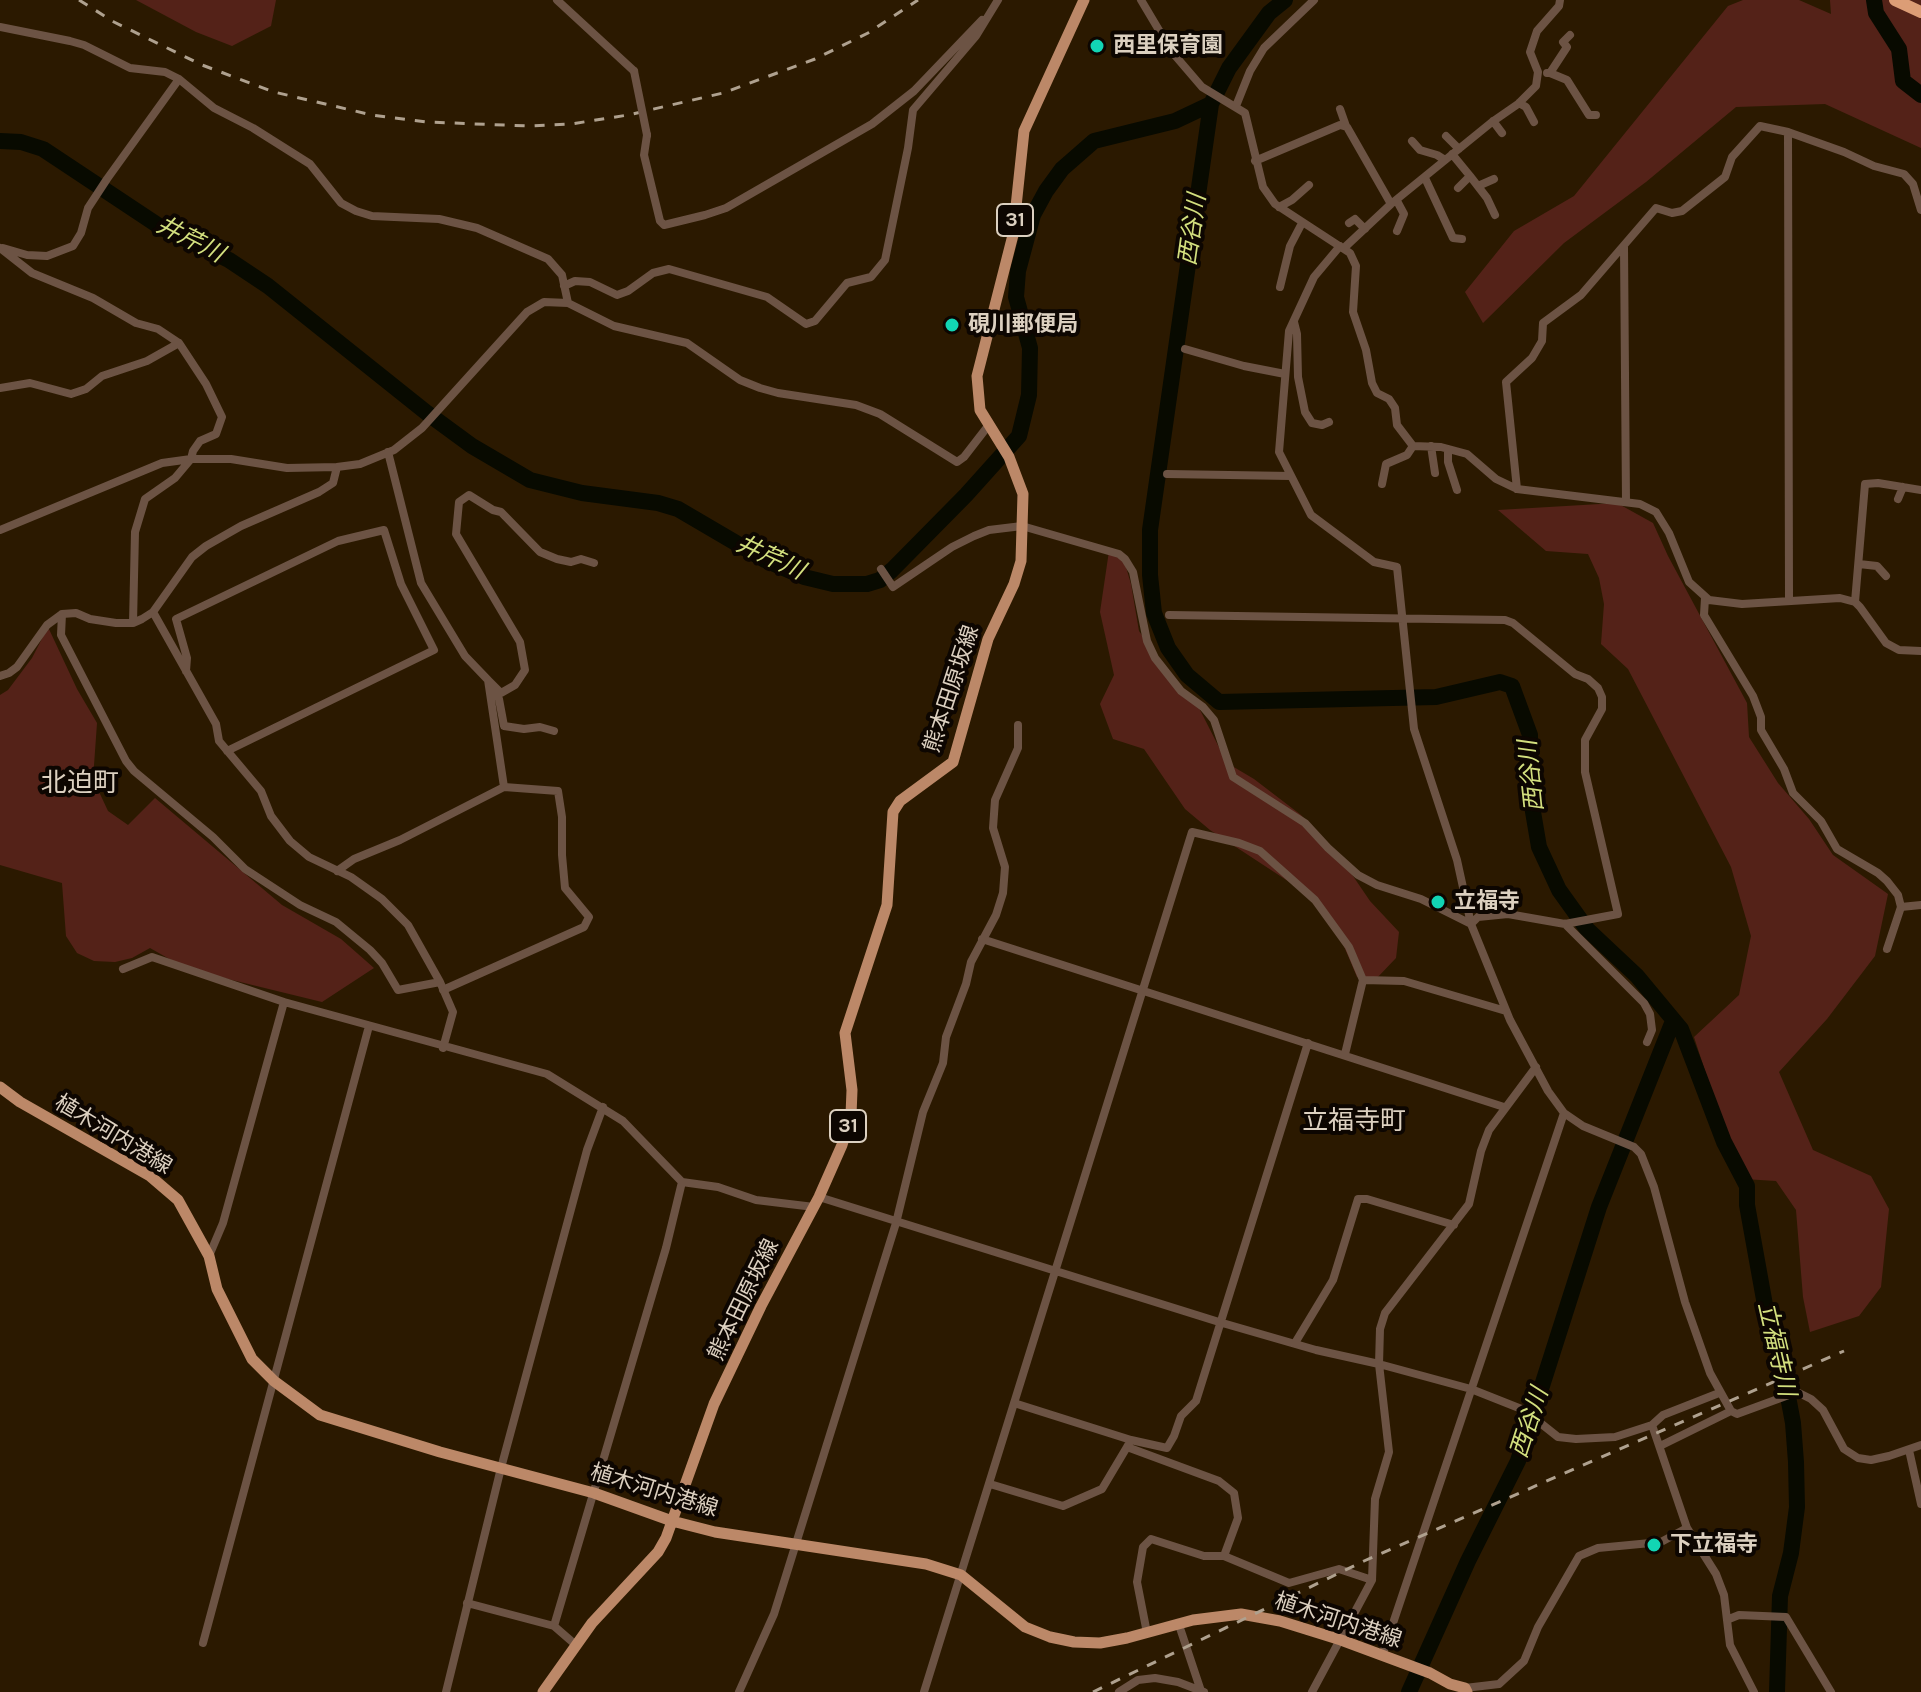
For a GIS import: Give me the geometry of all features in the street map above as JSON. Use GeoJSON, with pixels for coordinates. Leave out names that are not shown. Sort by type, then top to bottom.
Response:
{"type":"FeatureCollection","features":[{"type":"Feature","properties":{"kind":"highway"},"geometry":{"type":"LineString","coordinates":[[1895,0],[1921,12]]}},
{"type":"Feature","properties":{"kind":"main road","name":"熊本田原坂線"},"geometry":{"type":"LineString","coordinates":[[543,1692],[592,1623],[658,1552],[666,1538],[714,1404],[842,1145],[851,1115],[852,1090],[845,1033],[887,905],[893,812],[900,801],[953,762],[988,639],[1014,584],[1021,561],[1023,494],[1009,457],[980,410],[977,376],[1013,235],[1024,131],[1084,0]]}},
{"type":"Feature","properties":{"kind":"main road","name":"植木河内港線"},"geometry":{"type":"LineString","coordinates":[[0,1087],[20,1102],[150,1176],[178,1200],[209,1256],[217,1289],[252,1359],[274,1381],[320,1415],[594,1493],[672,1521],[715,1532],[926,1564],[961,1575],[1025,1627],[1050,1637],[1100,1643],[1193,1620],[1241,1614],[1280,1621],[1341,1640],[1430,1673],[1466,1690]]}},
{"type":"Feature","properties":{"kind":"street"},"geometry":{"type":"LineString","coordinates":[[557,0],[634,71],[647,135],[644,155],[664,225],[726,208],[872,124],[914,91],[988,14]]}},
{"type":"Feature","properties":{"kind":"street"},"geometry":{"type":"LineString","coordinates":[[564,286],[575,281],[590,282],[617,295],[653,273],[669,269],[767,297],[806,324],[815,321],[847,283],[871,277],[885,260],[913,110],[976,36],[998,0]]}},
{"type":"Feature","properties":{"kind":"street"},"geometry":{"type":"LineString","coordinates":[[1141,0],[1172,52],[1202,87],[1245,113],[1263,187],[1279,207],[1350,253],[1356,266],[1353,312],[1366,350],[1372,383],[1377,393],[1389,399],[1395,408],[1397,425],[1413,446]]}},
{"type":"Feature","properties":{"kind":"street"},"geometry":{"type":"LineString","coordinates":[[1232,104],[1264,48],[1314,0]]}},
{"type":"Feature","properties":{"kind":"street"},"geometry":{"type":"LineString","coordinates":[[1561,2],[1537,31],[1530,52],[1538,72],[1536,86],[1342,247],[1314,277],[1289,331],[1279,452],[1311,515],[1374,562],[1397,567],[1414,729],[1457,860],[1471,924],[1506,1011],[1548,1091],[1564,1113],[1583,1126],[1634,1147],[1646,1161],[1685,1302],[1719,1393],[1731,1411],[1737,1414],[1797,1392],[1823,1410],[1844,1449],[1858,1458],[1871,1460],[1921,1445]]}},
{"type":"Feature","properties":{"kind":"street"},"geometry":{"type":"LineString","coordinates":[[0,27],[84,45],[130,68],[165,72],[179,79],[214,108],[310,164],[324,185],[349,207],[372,216],[439,219],[477,228],[548,259],[562,275],[568,303]]}},
{"type":"Feature","properties":{"kind":"street"},"geometry":{"type":"LineString","coordinates":[[1550,73],[1567,47],[1563,42],[1570,35]]}},
{"type":"Feature","properties":{"kind":"street"},"geometry":{"type":"LineString","coordinates":[[1538,72],[1567,80],[1589,115],[1596,115]]}},
{"type":"Feature","properties":{"kind":"street"},"geometry":{"type":"LineString","coordinates":[[0,248],[47,256],[73,246],[96,196],[179,79]]}},
{"type":"Feature","properties":{"kind":"street"},"geometry":{"type":"LineString","coordinates":[[1519,103],[1526,107],[1534,122]]}},
{"type":"Feature","properties":{"kind":"street"},"geometry":{"type":"LineString","coordinates":[[1340,109],[1347,127],[1404,214],[1397,231]]}},
{"type":"Feature","properties":{"kind":"street"},"geometry":{"type":"LineString","coordinates":[[1493,121],[1502,133]]}},
{"type":"Feature","properties":{"kind":"street"},"geometry":{"type":"LineString","coordinates":[[1255,161],[1340,125],[1347,127]]}},
{"type":"Feature","properties":{"kind":"street"},"geometry":{"type":"LineString","coordinates":[[1517,489],[1506,382],[1532,358],[1542,341],[1543,323],[1581,295],[1656,208],[1672,213],[1682,211],[1725,177],[1732,157],[1760,126],[1788,132],[1874,166],[1904,174],[1913,184],[1921,210]]}},
{"type":"Feature","properties":{"kind":"street"},"geometry":{"type":"LineString","coordinates":[[1788,132],[1789,600]]}},
{"type":"Feature","properties":{"kind":"street"},"geometry":{"type":"LineString","coordinates":[[1446,136],[1452,154],[1478,186],[1495,215]]}},
{"type":"Feature","properties":{"kind":"street"},"geometry":{"type":"LineString","coordinates":[[1412,141],[1420,150],[1437,155],[1452,154]]}},
{"type":"Feature","properties":{"kind":"street"},"geometry":{"type":"LineString","coordinates":[[1458,188],[1470,176]]}},
{"type":"Feature","properties":{"kind":"street"},"geometry":{"type":"LineString","coordinates":[[1425,178],[1437,198],[1453,238],[1462,239]]}},
{"type":"Feature","properties":{"kind":"street"},"geometry":{"type":"LineString","coordinates":[[1478,186],[1494,179]]}},
{"type":"Feature","properties":{"kind":"street"},"geometry":{"type":"LineString","coordinates":[[1279,207],[1309,185]]}},
{"type":"Feature","properties":{"kind":"street"},"geometry":{"type":"LineString","coordinates":[[1349,223],[1355,219],[1365,229]]}},
{"type":"Feature","properties":{"kind":"street"},"geometry":{"type":"LineString","coordinates":[[1280,287],[1290,246],[1302,223]]}},
{"type":"Feature","properties":{"kind":"street"},"geometry":{"type":"LineString","coordinates":[[1624,246],[1626,502]]}},
{"type":"Feature","properties":{"kind":"street"},"geometry":{"type":"LineString","coordinates":[[0,248],[32,273],[93,298],[136,323],[158,329],[179,343],[206,384],[222,417],[216,434],[200,441],[191,459],[175,478],[145,499],[135,532],[133,623]]}},
{"type":"Feature","properties":{"kind":"street"},"geometry":{"type":"LineString","coordinates":[[0,530],[162,463],[231,459],[287,468],[360,464],[388,452],[422,428],[527,312],[544,302],[568,303],[614,326],[687,343],[740,380],[760,388],[856,405],[880,414],[957,462],[988,426]]}},
{"type":"Feature","properties":{"kind":"street"},"geometry":{"type":"LineString","coordinates":[[1294,321],[1298,377],[1305,412],[1312,423],[1322,425],[1329,422]]}},
{"type":"Feature","properties":{"kind":"street"},"geometry":{"type":"LineString","coordinates":[[0,388],[30,383],[71,394],[86,389],[102,376],[147,361],[179,343]]}},
{"type":"Feature","properties":{"kind":"street"},"geometry":{"type":"LineString","coordinates":[[1185,349],[1285,374]]}},
{"type":"Feature","properties":{"kind":"street"},"geometry":{"type":"LineString","coordinates":[[1413,446],[1431,446],[1467,454],[1496,479],[1517,489],[1640,504],[1656,512],[1669,533],[1689,582],[1705,598],[1742,604],[1840,598],[1855,602],[1886,643],[1899,650],[1921,651]]}},
{"type":"Feature","properties":{"kind":"street"},"geometry":{"type":"LineString","coordinates":[[1382,484],[1386,464],[1407,455],[1413,446]]}},
{"type":"Feature","properties":{"kind":"street"},"geometry":{"type":"LineString","coordinates":[[1431,446],[1435,473]]}},
{"type":"Feature","properties":{"kind":"street"},"geometry":{"type":"LineString","coordinates":[[1448,449],[1448,462],[1457,490]]}},
{"type":"Feature","properties":{"kind":"street"},"geometry":{"type":"LineString","coordinates":[[388,452],[421,583],[465,656],[501,693],[515,685],[525,670],[520,642],[456,534],[459,502],[469,495],[501,512],[540,552],[571,562],[581,559],[594,563]]}},
{"type":"Feature","properties":{"kind":"street"},"geometry":{"type":"LineString","coordinates":[[0,676],[17,667],[47,625],[62,614],[76,613],[101,621],[133,623],[153,612],[192,557],[241,526],[319,492],[333,483],[337,467]]}},
{"type":"Feature","properties":{"kind":"street"},"geometry":{"type":"LineString","coordinates":[[1167,474],[1291,476]]}},
{"type":"Feature","properties":{"kind":"street"},"geometry":{"type":"LineString","coordinates":[[1855,602],[1865,484],[1921,490]]}},
{"type":"Feature","properties":{"kind":"street"},"geometry":{"type":"LineString","coordinates":[[1898,499],[1903,487]]}},
{"type":"Feature","properties":{"kind":"street"},"geometry":{"type":"LineString","coordinates":[[881,569],[893,587],[952,547],[974,536],[989,530],[1022,526],[1119,554],[1133,572],[1147,641],[1155,658],[1181,691],[1203,707],[1214,720],[1233,777],[1305,823],[1358,875],[1377,885],[1421,899],[1471,924]]}},
{"type":"Feature","properties":{"kind":"street"},"geometry":{"type":"LineString","coordinates":[[186,671],[187,658],[176,619],[338,541],[384,530],[401,584],[434,650],[227,751]]}},
{"type":"Feature","properties":{"kind":"street"},"geometry":{"type":"LineString","coordinates":[[1859,564],[1877,566],[1886,576]]}},
{"type":"Feature","properties":{"kind":"street"},"geometry":{"type":"LineString","coordinates":[[1705,598],[1704,615],[1753,696],[1761,717],[1761,730],[1784,769],[1793,793],[1821,821],[1837,849],[1887,881],[1898,895],[1901,907],[1887,949]]}},
{"type":"Feature","properties":{"kind":"street"},"geometry":{"type":"LineString","coordinates":[[153,612],[216,724],[219,741],[261,791],[271,816],[290,841],[309,857],[382,899],[408,925],[453,1012],[443,1048]]}},
{"type":"Feature","properties":{"kind":"street"},"geometry":{"type":"LineString","coordinates":[[62,614],[61,635],[134,771],[213,837],[245,869],[300,905],[336,922],[370,950],[398,990],[442,986],[584,927],[589,917],[565,888],[558,791],[504,787],[400,840],[354,859],[337,871]]}},
{"type":"Feature","properties":{"kind":"street"},"geometry":{"type":"LineString","coordinates":[[1169,615],[1505,620],[1598,688],[1602,709],[1585,740],[1585,772],[1618,914],[1565,924],[1508,914],[1478,917],[1471,924]]}},
{"type":"Feature","properties":{"kind":"street"},"geometry":{"type":"LineString","coordinates":[[488,680],[499,699],[504,726],[524,729],[540,727],[554,731]]}},
{"type":"Feature","properties":{"kind":"street"},"geometry":{"type":"LineString","coordinates":[[488,680],[504,787]]}},
{"type":"Feature","properties":{"kind":"street"},"geometry":{"type":"LineString","coordinates":[[739,1692],[774,1614],[896,1223],[923,1112],[943,1063],[946,1037],[971,962],[996,915],[1003,893],[1005,867],[993,828],[995,800],[1018,748],[1018,725]]}},
{"type":"Feature","properties":{"kind":"street"},"geometry":{"type":"LineString","coordinates":[[924,1692],[1192,832],[1260,851],[1315,900],[1349,947],[1363,980],[1345,1054]]}},
{"type":"Feature","properties":{"kind":"street"},"geometry":{"type":"LineString","coordinates":[[1901,907],[1921,905]]}},
{"type":"Feature","properties":{"kind":"street"},"geometry":{"type":"LineString","coordinates":[[1565,924],[1644,1003],[1650,1014],[1652,1030],[1647,1042]]}},
{"type":"Feature","properties":{"kind":"street"},"geometry":{"type":"LineString","coordinates":[[982,939],[1504,1107]]}},
{"type":"Feature","properties":{"kind":"street"},"geometry":{"type":"LineString","coordinates":[[123,969],[152,957],[284,1002],[547,1074],[623,1121],[682,1182],[718,1187],[756,1200],[816,1202],[896,1223],[1219,1322],[1471,1389],[1524,1410],[1558,1437],[1615,1437],[1652,1425],[1663,1415],[1719,1393]]}},
{"type":"Feature","properties":{"kind":"street"},"geometry":{"type":"LineString","coordinates":[[1363,980],[1404,981],[1506,1011]]}},
{"type":"Feature","properties":{"kind":"street"},"geometry":{"type":"LineString","coordinates":[[209,1256],[223,1223],[284,1002]]}},
{"type":"Feature","properties":{"kind":"street"},"geometry":{"type":"LineString","coordinates":[[203,1643],[369,1026]]}},
{"type":"Feature","properties":{"kind":"street"},"geometry":{"type":"LineString","coordinates":[[1129,1444],[1164,1449],[1169,1446],[1181,1416],[1196,1401],[1308,1043]]}},
{"type":"Feature","properties":{"kind":"street"},"geometry":{"type":"LineString","coordinates":[[1312,1692],[1372,1580],[1375,1499],[1389,1452],[1378,1344],[1385,1313],[1469,1204],[1489,1130],[1536,1067]]}},
{"type":"Feature","properties":{"kind":"street"},"geometry":{"type":"LineString","coordinates":[[446,1692],[501,1468],[587,1150],[603,1107]]}},
{"type":"Feature","properties":{"kind":"street"},"geometry":{"type":"LineString","coordinates":[[1382,1656],[1564,1113]]}},
{"type":"Feature","properties":{"kind":"street"},"geometry":{"type":"LineString","coordinates":[[554,1626],[666,1248],[682,1182]]}},
{"type":"Feature","properties":{"kind":"street"},"geometry":{"type":"LineString","coordinates":[[1295,1343],[1333,1280],[1358,1199],[1454,1225]]}},
{"type":"Feature","properties":{"kind":"street"},"geometry":{"type":"LineString","coordinates":[[1014,1403],[1129,1444],[1219,1481],[1234,1493],[1238,1518],[1224,1556]]}},
{"type":"Feature","properties":{"kind":"street"},"geometry":{"type":"LineString","coordinates":[[1660,1446],[1731,1411]]}},
{"type":"Feature","properties":{"kind":"street"},"geometry":{"type":"LineString","coordinates":[[1652,1425],[1687,1528],[1716,1574],[1729,1619],[1730,1645],[1754,1692]]}},
{"type":"Feature","properties":{"kind":"street"},"geometry":{"type":"LineString","coordinates":[[990,1484],[1063,1506],[1102,1489],[1129,1444]]}},
{"type":"Feature","properties":{"kind":"street"},"geometry":{"type":"LineString","coordinates":[[1909,1450],[1921,1504]]}},
{"type":"Feature","properties":{"kind":"street"},"geometry":{"type":"LineString","coordinates":[[1466,1690],[1499,1684],[1524,1661],[1544,1615],[1579,1556],[1598,1548],[1661,1542],[1687,1528]]}},
{"type":"Feature","properties":{"kind":"street"},"geometry":{"type":"LineString","coordinates":[[1147,1633],[1137,1582],[1146,1542],[1156,1540],[1204,1556],[1224,1556],[1289,1583],[1339,1569],[1372,1580]]}},
{"type":"Feature","properties":{"kind":"street"},"geometry":{"type":"LineString","coordinates":[[467,1603],[554,1626],[577,1646]]}},
{"type":"Feature","properties":{"kind":"street"},"geometry":{"type":"LineString","coordinates":[[1729,1619],[1739,1615],[1786,1617],[1831,1692]]}},
{"type":"Feature","properties":{"kind":"street"},"geometry":{"type":"LineString","coordinates":[[1179,1625],[1202,1692]]}},
{"type":"Feature","properties":{"kind":"street"},"geometry":{"type":"LineString","coordinates":[[1119,1692],[1138,1680],[1155,1678],[1178,1682],[1202,1692]]}},
{"type":"Feature","properties":{"kind":"shaded area"},"geometry":{"type":"Polygon","coordinates":[[[136,0],[276,0],[271,26],[232,46],[196,32],[136,0]]]}},
{"type":"Feature","properties":{"kind":"shaded area"},"geometry":{"type":"Polygon","coordinates":[[[1743,0],[1799,0],[1831,14],[1830,0],[1921,0],[1921,148],[1825,104],[1736,107],[1646,182],[1564,243],[1483,323],[1465,292],[1514,231],[1574,196],[1728,6],[1743,0]]]}},
{"type":"Feature","properties":{"kind":"shaded area"},"geometry":{"type":"Polygon","coordinates":[[[1617,503],[1653,523],[1747,703],[1749,737],[1778,783],[1809,819],[1833,855],[1888,894],[1875,956],[1827,1019],[1779,1072],[1813,1150],[1871,1176],[1889,1209],[1881,1287],[1859,1316],[1810,1332],[1803,1297],[1796,1210],[1776,1181],[1744,1179],[1727,1138],[1694,1037],[1739,995],[1751,936],[1731,867],[1628,669],[1601,644],[1604,604],[1599,578],[1588,554],[1546,551],[1498,510],[1617,503]]]}},
{"type":"Feature","properties":{"kind":"shaded area"},"geometry":{"type":"Polygon","coordinates":[[[1109,551],[1123,557],[1139,631],[1180,689],[1199,708],[1227,763],[1254,779],[1301,815],[1338,854],[1370,901],[1399,932],[1396,958],[1376,979],[1357,977],[1343,944],[1322,912],[1300,889],[1210,830],[1185,809],[1144,749],[1113,739],[1100,704],[1114,675],[1100,612],[1109,551]]]}},
{"type":"Feature","properties":{"kind":"shaded area"},"geometry":{"type":"Polygon","coordinates":[[[48,627],[97,723],[93,779],[108,811],[128,825],[155,798],[282,905],[341,939],[374,968],[322,1002],[187,969],[150,948],[132,958],[115,962],[94,961],[77,953],[66,936],[62,883],[0,865],[0,695],[8,690],[32,658],[48,627]]]}},
{"type":"Feature","properties":{"kind":"waterway","name":"井芹川"},"geometry":{"type":"LineString","coordinates":[[0,141],[21,142],[43,149],[162,228],[229,260],[268,286],[472,446],[530,480],[582,493],[658,503],[678,509],[765,560],[804,577],[833,584],[867,584],[880,580],[892,570],[1019,436],[1029,395],[1030,348],[1016,297],[1018,271],[1033,215],[1046,191],[1062,169],[1094,141],[1175,121],[1211,104],[1229,68],[1269,13],[1285,0]]}},
{"type":"Feature","properties":{"kind":"waterway"},"geometry":{"type":"LineString","coordinates":[[1874,0],[1876,13],[1899,49],[1903,81],[1921,95]]}},
{"type":"Feature","properties":{"kind":"waterway","name":"西谷川"},"geometry":{"type":"LineString","coordinates":[[1211,104],[1150,530],[1154,613],[1168,648],[1187,675],[1219,702],[1436,697],[1500,682],[1512,686],[1530,735],[1531,800],[1539,847],[1559,890],[1587,929],[1637,976],[1681,1029],[1724,1142],[1747,1186],[1747,1205],[1765,1305],[1780,1354],[1793,1423],[1796,1462],[1797,1507],[1791,1553],[1780,1596],[1777,1692]]}},
{"type":"Feature","properties":{"kind":"waterway","name":"西谷川"},"geometry":{"type":"LineString","coordinates":[[1409,1692],[1468,1561],[1518,1461],[1599,1207],[1673,1021]]}},
{"type":"Feature","properties":{"kind":"railway"},"geometry":{"type":"LineString","coordinates":[[79,0],[114,22],[202,65],[274,92],[372,115],[427,122],[528,126],[571,124],[628,115],[723,93],[815,59],[868,33],[918,0]]}},
{"type":"Feature","properties":{"kind":"railway"},"geometry":{"type":"LineString","coordinates":[[1093,1692],[1364,1561],[1844,1351]]}},
{"type":"Feature","properties":{"kind":"place","name":"西里保育園"},"geometry":{"type":"Point","coordinates":[1097,46]}},
{"type":"Feature","properties":{"kind":"place","name":"硯川郵便局"},"geometry":{"type":"Point","coordinates":[952,325]}},
{"type":"Feature","properties":{"kind":"place","name":"立福寺"},"geometry":{"type":"Point","coordinates":[1438,902]}},
{"type":"Feature","properties":{"kind":"place","name":"下立福寺"},"geometry":{"type":"Point","coordinates":[1654,1545]}},
{"type":"Feature","properties":{"kind":"district","name":"北迫町"},"geometry":{"type":"Point","coordinates":[80,784]}},
{"type":"Feature","properties":{"kind":"district","name":"立福寺町"},"geometry":{"type":"Point","coordinates":[1354,1122]}},
{"type":"Feature","properties":{"kind":"water label","name":"立福寺川"},"geometry":{"type":"Point","coordinates":[1776,1349]}}]}
